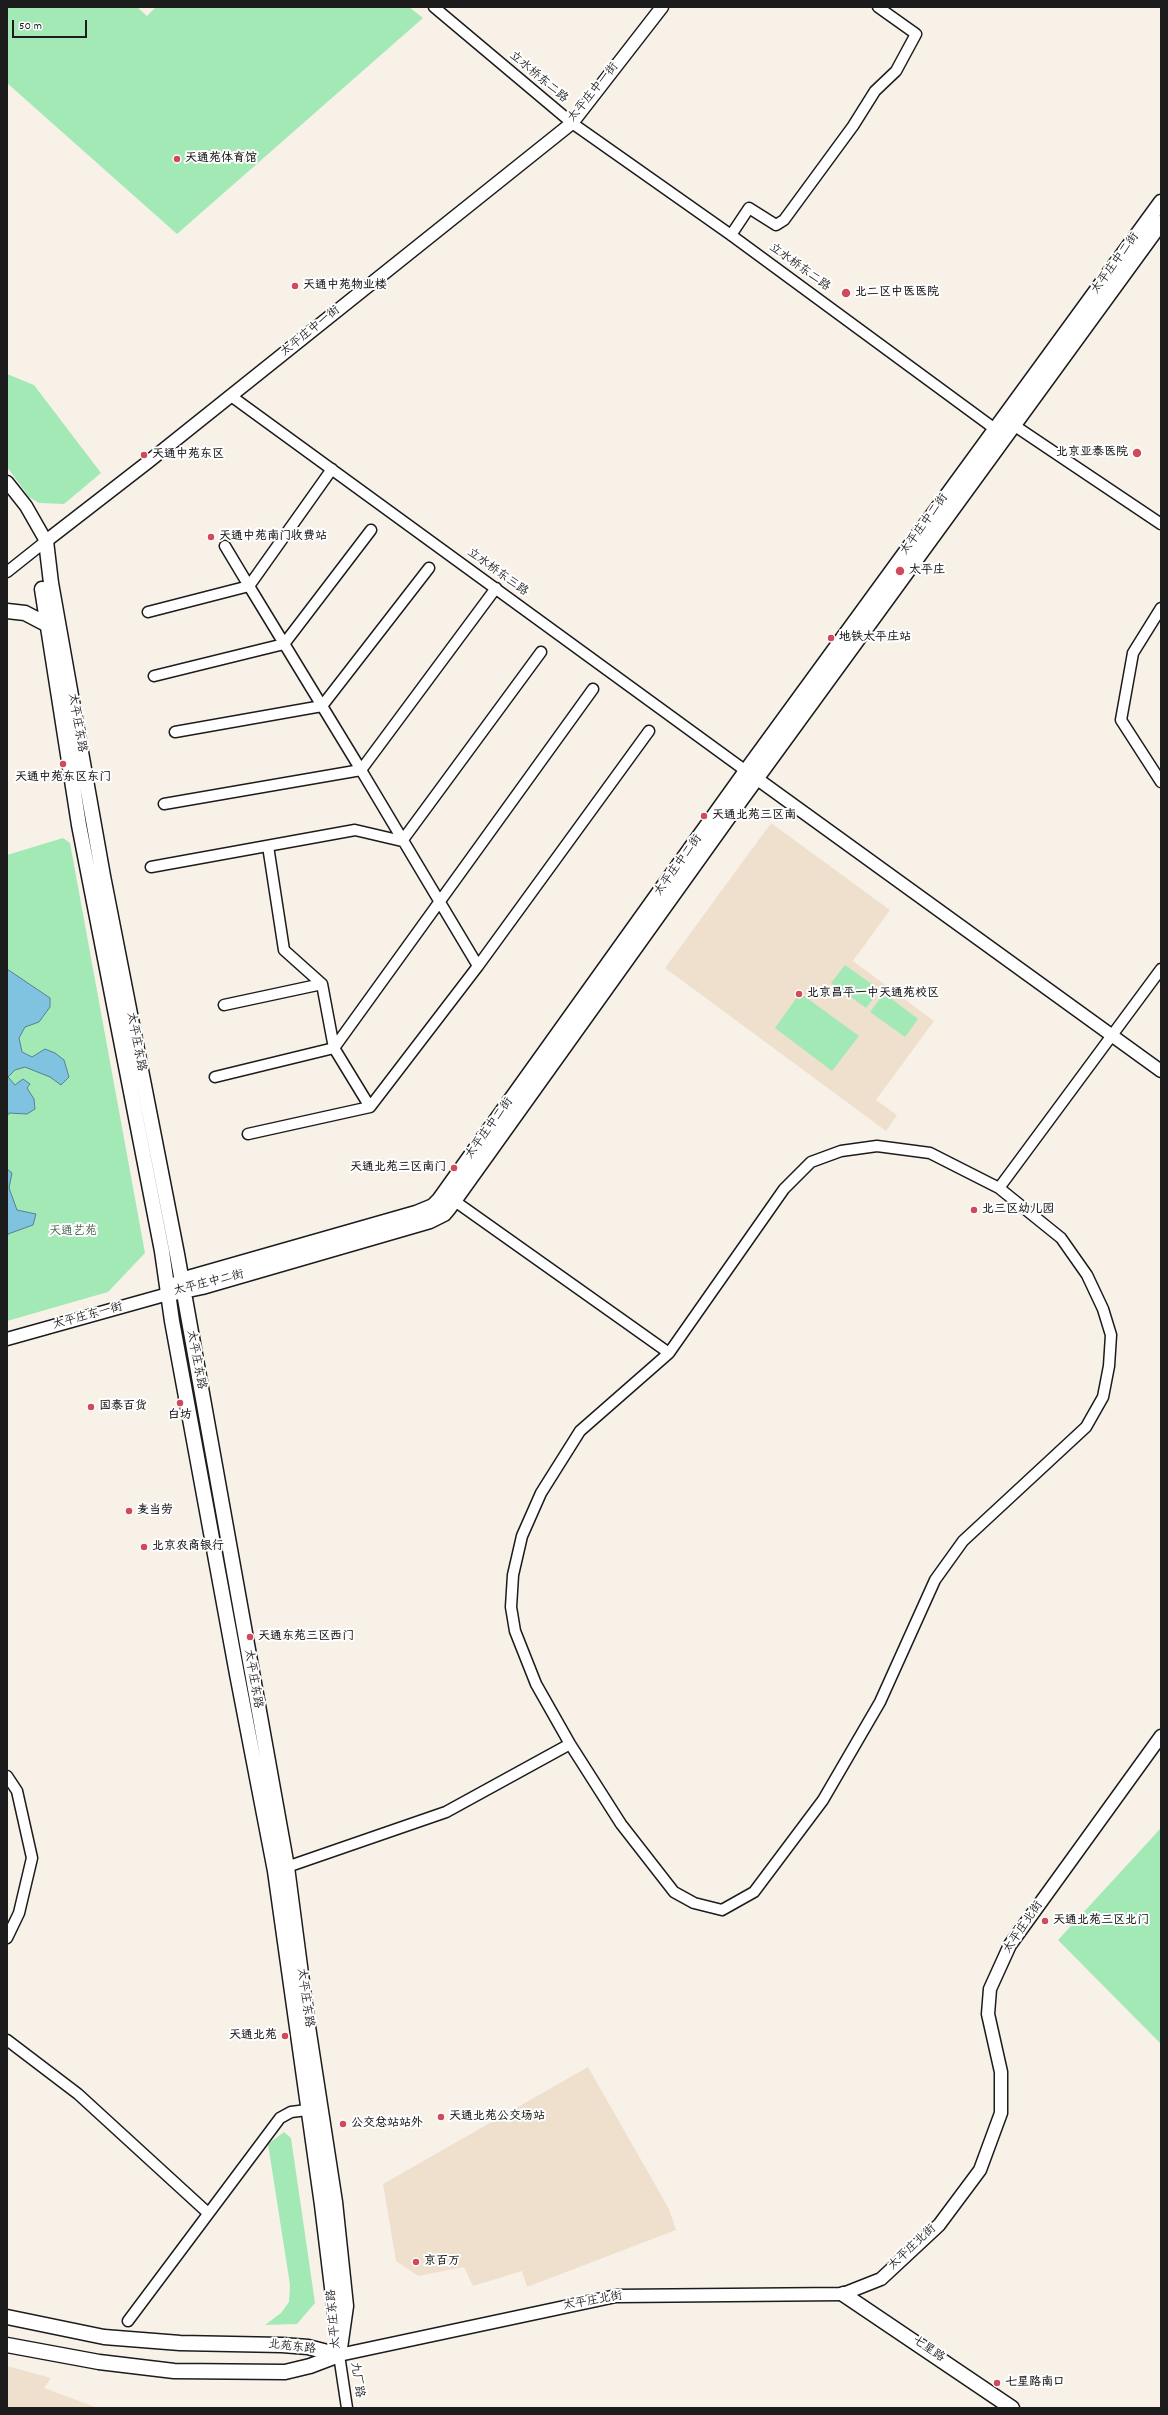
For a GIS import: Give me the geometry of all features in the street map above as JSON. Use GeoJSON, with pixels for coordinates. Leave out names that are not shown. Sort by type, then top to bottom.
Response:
{"type":"FeatureCollection","features":[{"type":"Feature","properties":{"kind":"main road","name":"太平庄中二街"},"geometry":{"type":"LineString","coordinates":[[168,1294],[182,1286],[430,1221],[444,1214],[449,1198],[751,775],[995,429],[1161,202]]}},
{"type":"Feature","properties":{"kind":"main road","name":"太平庄中二街"},"geometry":{"type":"LineString","coordinates":[[751,775],[1015,426],[1161,223]]}},
{"type":"Feature","properties":{"kind":"main road","name":"太平庄东路"},"geometry":{"type":"LineString","coordinates":[[46,541],[40,574],[79,825],[162,1251],[168,1294],[237,1674],[281,1869]]}},
{"type":"Feature","properties":{"kind":"main road","name":"太平庄东路"},"geometry":{"type":"LineString","coordinates":[[46,541],[51,583],[103,876],[182,1286],[281,1869],[315,2109],[335,2307],[338,2355]]}},
{"type":"Feature","properties":{"kind":"main road"},"geometry":{"type":"LineString","coordinates":[[7,611],[25,613],[48,625]]}},
{"type":"Feature","properties":{"kind":"main road","name":"七星路"},"geometry":{"type":"LineString","coordinates":[[843,2294],[1012,2408]]}},
{"type":"Feature","properties":{"kind":"main road","name":"北苑东路"},"geometry":{"type":"LineString","coordinates":[[7,2317],[104,2337],[180,2343],[282,2345],[308,2348],[338,2355]]}},
{"type":"Feature","properties":{"kind":"main road","name":"北苑东路"},"geometry":{"type":"LineString","coordinates":[[7,2345],[99,2362],[174,2371],[285,2372],[310,2366],[338,2355]]}},
{"type":"Feature","properties":{"kind":"street","name":"立水桥东二路"},"geometry":{"type":"LineString","coordinates":[[434,7],[572,123],[731,235],[995,429]]}},
{"type":"Feature","properties":{"kind":"street","name":"太平庄中一街"},"geometry":{"type":"LineString","coordinates":[[46,541],[231,396],[572,123],[662,7]]}},
{"type":"Feature","properties":{"kind":"street"},"geometry":{"type":"LineString","coordinates":[[731,235],[749,208],[776,225],[784,220],[853,126],[875,91],[896,70],[916,34],[878,7]]}},
{"type":"Feature","properties":{"kind":"street","name":"立水桥东三路"},"geometry":{"type":"LineString","coordinates":[[231,396],[751,775]]}},
{"type":"Feature","properties":{"kind":"street"},"geometry":{"type":"LineString","coordinates":[[995,429],[1015,426],[1161,524]]}},
{"type":"Feature","properties":{"kind":"street"},"geometry":{"type":"LineString","coordinates":[[148,612],[250,586],[332,469]]}},
{"type":"Feature","properties":{"kind":"street","name":"太平庄东路"},"geometry":{"type":"LineString","coordinates":[[7,482],[26,506],[46,541]]}},
{"type":"Feature","properties":{"kind":"street"},"geometry":{"type":"LineString","coordinates":[[154,676],[284,644],[371,530]]}},
{"type":"Feature","properties":{"kind":"street"},"geometry":{"type":"LineString","coordinates":[[7,572],[46,541]]}},
{"type":"Feature","properties":{"kind":"street"},"geometry":{"type":"LineString","coordinates":[[225,546],[361,770],[437,902],[478,966]]}},
{"type":"Feature","properties":{"kind":"street"},"geometry":{"type":"LineString","coordinates":[[175,732],[322,706],[429,568]]}},
{"type":"Feature","properties":{"kind":"street"},"geometry":{"type":"LineString","coordinates":[[164,804],[361,770],[496,588]]}},
{"type":"Feature","properties":{"kind":"street"},"geometry":{"type":"LineString","coordinates":[[1161,608],[1133,652],[1120,720],[1161,782]]}},
{"type":"Feature","properties":{"kind":"street"},"geometry":{"type":"LineString","coordinates":[[402,841],[541,652]]}},
{"type":"Feature","properties":{"kind":"street"},"geometry":{"type":"LineString","coordinates":[[215,1077],[334,1048],[437,902],[593,689]]}},
{"type":"Feature","properties":{"kind":"street"},"geometry":{"type":"LineString","coordinates":[[248,1134],[370,1107],[478,966],[649,731]]}},
{"type":"Feature","properties":{"kind":"street"},"geometry":{"type":"LineString","coordinates":[[751,775],[1161,1071]]}},
{"type":"Feature","properties":{"kind":"street"},"geometry":{"type":"LineString","coordinates":[[151,867],[355,830],[402,841]]}},
{"type":"Feature","properties":{"kind":"street"},"geometry":{"type":"LineString","coordinates":[[268,846],[284,950],[322,984],[334,1048],[370,1107]]}},
{"type":"Feature","properties":{"kind":"street"},"geometry":{"type":"LineString","coordinates":[[999,1188],[1161,969]]}},
{"type":"Feature","properties":{"kind":"street"},"geometry":{"type":"LineString","coordinates":[[224,1005],[322,984]]}},
{"type":"Feature","properties":{"kind":"street"},"geometry":{"type":"LineString","coordinates":[[877,1146],[930,1153],[999,1188],[1061,1238],[1088,1275],[1103,1309],[1110,1335],[1109,1366],[1103,1397],[1086,1427],[963,1541],[935,1580],[876,1709],[823,1800],[754,1892],[722,1910],[694,1904],[674,1892],[621,1824],[570,1744],[536,1684],[515,1631],[511,1607],[513,1575],[522,1536],[540,1493],[580,1432],[669,1353],[784,1189],[811,1162],[841,1151],[877,1146]]}},
{"type":"Feature","properties":{"kind":"street"},"geometry":{"type":"LineString","coordinates":[[449,1198],[669,1353]]}},
{"type":"Feature","properties":{"kind":"street","name":"太平庄东一街"},"geometry":{"type":"LineString","coordinates":[[7,1339],[168,1294]]}},
{"type":"Feature","properties":{"kind":"street","name":"太平庄北街"},"geometry":{"type":"LineString","coordinates":[[338,2355],[616,2296],[843,2294],[881,2278],[939,2225],[980,2170],[1001,2113],[1001,2072],[988,2014],[990,1989],[1010,1945],[1161,1736]]}},
{"type":"Feature","properties":{"kind":"street"},"geometry":{"type":"LineString","coordinates":[[281,1869],[446,1812],[570,1744]]}},
{"type":"Feature","properties":{"kind":"street"},"geometry":{"type":"LineString","coordinates":[[7,1776],[17,1792],[32,1858],[19,1913],[7,1938]]}},
{"type":"Feature","properties":{"kind":"street"},"geometry":{"type":"LineString","coordinates":[[7,2030],[9,2041],[78,2094],[208,2213]]}},
{"type":"Feature","properties":{"kind":"street"},"geometry":{"type":"LineString","coordinates":[[128,2321],[280,2118],[291,2112],[315,2109]]}},
{"type":"Feature","properties":{"kind":"street","name":"九厂路"},"geometry":{"type":"LineString","coordinates":[[338,2355],[347,2408]]}},
{"type":"Feature","properties":{"kind":"shaded area","name":"北京昌平一中天通苑校区"},"geometry":{"type":"Polygon","coordinates":[[[771,823],[890,910],[853,961],[934,1021],[876,1100],[897,1115],[886,1131],[665,968],[771,823]]]}},
{"type":"Feature","properties":{"kind":"shaded area"},"geometry":{"type":"Polygon","coordinates":[[[588,2067],[669,2209],[676,2230],[527,2287],[522,2271],[473,2286],[464,2267],[418,2276],[396,2261],[383,2184],[588,2067]]]}},
{"type":"Feature","properties":{"kind":"shaded area"},"geometry":{"type":"Polygon","coordinates":[[[7,2366],[51,2378],[44,2388],[98,2408],[7,2408],[7,2366]]]}},
{"type":"Feature","properties":{"kind":"green space","name":"天通苑体育馆"},"geometry":{"type":"Polygon","coordinates":[[[7,7],[137,7],[147,16],[156,7],[409,7],[423,18],[177,234],[7,83],[7,7]]]}},
{"type":"Feature","properties":{"kind":"green space"},"geometry":{"type":"Polygon","coordinates":[[[7,374],[34,385],[101,473],[64,504],[39,503],[29,497],[7,467],[7,374]]]}},
{"type":"Feature","properties":{"kind":"green space","name":"天通艺苑"},"geometry":{"type":"Polygon","coordinates":[[[63,838],[70,843],[145,1253],[108,1292],[7,1321],[7,855],[63,838]]]}},
{"type":"Feature","properties":{"kind":"green space"},"geometry":{"type":"Polygon","coordinates":[[[845,965],[880,990],[866,1008],[831,983],[845,965]]]}},
{"type":"Feature","properties":{"kind":"green space"},"geometry":{"type":"Polygon","coordinates":[[[800,993],[859,1036],[832,1071],[775,1028],[800,993]]]}},
{"type":"Feature","properties":{"kind":"green space"},"geometry":{"type":"Polygon","coordinates":[[[884,993],[918,1019],[905,1037],[870,1012],[884,993]]]}},
{"type":"Feature","properties":{"kind":"green space"},"geometry":{"type":"Polygon","coordinates":[[[1161,1828],[1161,2044],[1058,1940],[1161,1828]]]}},
{"type":"Feature","properties":{"kind":"green space"},"geometry":{"type":"Polygon","coordinates":[[[284,2132],[291,2138],[315,2303],[297,2324],[265,2325],[281,2313],[289,2302],[290,2285],[268,2144],[284,2132]]]}},
{"type":"Feature","properties":{"kind":"water"},"geometry":{"type":"Polygon","coordinates":[[[7,969],[50,998],[50,1007],[39,1022],[25,1027],[19,1038],[22,1052],[32,1057],[45,1049],[55,1053],[64,1060],[69,1077],[61,1085],[50,1077],[25,1067],[15,1070],[8,1077],[15,1085],[23,1079],[30,1084],[27,1088],[34,1099],[35,1109],[27,1114],[9,1113],[7,1116],[7,969]]]}},
{"type":"Feature","properties":{"kind":"water"},"geometry":{"type":"Polygon","coordinates":[[[7,1169],[12,1173],[9,1188],[17,1210],[36,1214],[33,1225],[8,1234],[7,1238],[7,1169]]]}},
{"type":"Feature","properties":{"kind":"place","name":"天通苑体育馆"},"geometry":{"type":"Point","coordinates":[177,159]}},
{"type":"Feature","properties":{"kind":"place","name":"天通中苑物业楼"},"geometry":{"type":"Point","coordinates":[295,286]}},
{"type":"Feature","properties":{"kind":"place","name":"北二区中医医院"},"geometry":{"type":"Point","coordinates":[846,293]}},
{"type":"Feature","properties":{"kind":"place","name":"北京亚泰医院"},"geometry":{"type":"Point","coordinates":[1137,453]}},
{"type":"Feature","properties":{"kind":"place","name":"天通中苑东区"},"geometry":{"type":"Point","coordinates":[144,455]}},
{"type":"Feature","properties":{"kind":"place","name":"天通中苑南门收费站"},"geometry":{"type":"Point","coordinates":[211,537]}},
{"type":"Feature","properties":{"kind":"place","name":"太平庄"},"geometry":{"type":"Point","coordinates":[900,571]}},
{"type":"Feature","properties":{"kind":"place","name":"地铁太平庄站"},"geometry":{"type":"Point","coordinates":[831,638]}},
{"type":"Feature","properties":{"kind":"place","name":"天通中苑东区东门"},"geometry":{"type":"Point","coordinates":[63,764]}},
{"type":"Feature","properties":{"kind":"place","name":"天通北苑三区南"},"geometry":{"type":"Point","coordinates":[704,816]}},
{"type":"Feature","properties":{"kind":"place","name":"北京昌平一中天通苑校区"},"geometry":{"type":"Point","coordinates":[799,994]}},
{"type":"Feature","properties":{"kind":"place","name":"天通北苑三区南门"},"geometry":{"type":"Point","coordinates":[454,1168]}},
{"type":"Feature","properties":{"kind":"place","name":"北三区幼儿园"},"geometry":{"type":"Point","coordinates":[974,1210]}},
{"type":"Feature","properties":{"kind":"place","name":"白坊"},"geometry":{"type":"Point","coordinates":[180,1403]}},
{"type":"Feature","properties":{"kind":"place","name":"国泰百货"},"geometry":{"type":"Point","coordinates":[91,1407]}},
{"type":"Feature","properties":{"kind":"place","name":"麦当劳"},"geometry":{"type":"Point","coordinates":[129,1511]}},
{"type":"Feature","properties":{"kind":"place","name":"北京农商银行"},"geometry":{"type":"Point","coordinates":[144,1547]}},
{"type":"Feature","properties":{"kind":"place","name":"天通东苑三区西门"},"geometry":{"type":"Point","coordinates":[250,1637]}},
{"type":"Feature","properties":{"kind":"place","name":"天通北苑三区北门"},"geometry":{"type":"Point","coordinates":[1045,1921]}},
{"type":"Feature","properties":{"kind":"place","name":"天通北苑"},"geometry":{"type":"Point","coordinates":[285,2036]}},
{"type":"Feature","properties":{"kind":"place","name":"天通北苑公交场站"},"geometry":{"type":"Point","coordinates":[441,2117]}},
{"type":"Feature","properties":{"kind":"place","name":"公交总站站外"},"geometry":{"type":"Point","coordinates":[343,2124]}},
{"type":"Feature","properties":{"kind":"place","name":"京百万"},"geometry":{"type":"Point","coordinates":[416,2262]}},
{"type":"Feature","properties":{"kind":"place","name":"七星路南口"},"geometry":{"type":"Point","coordinates":[997,2383]}}]}
